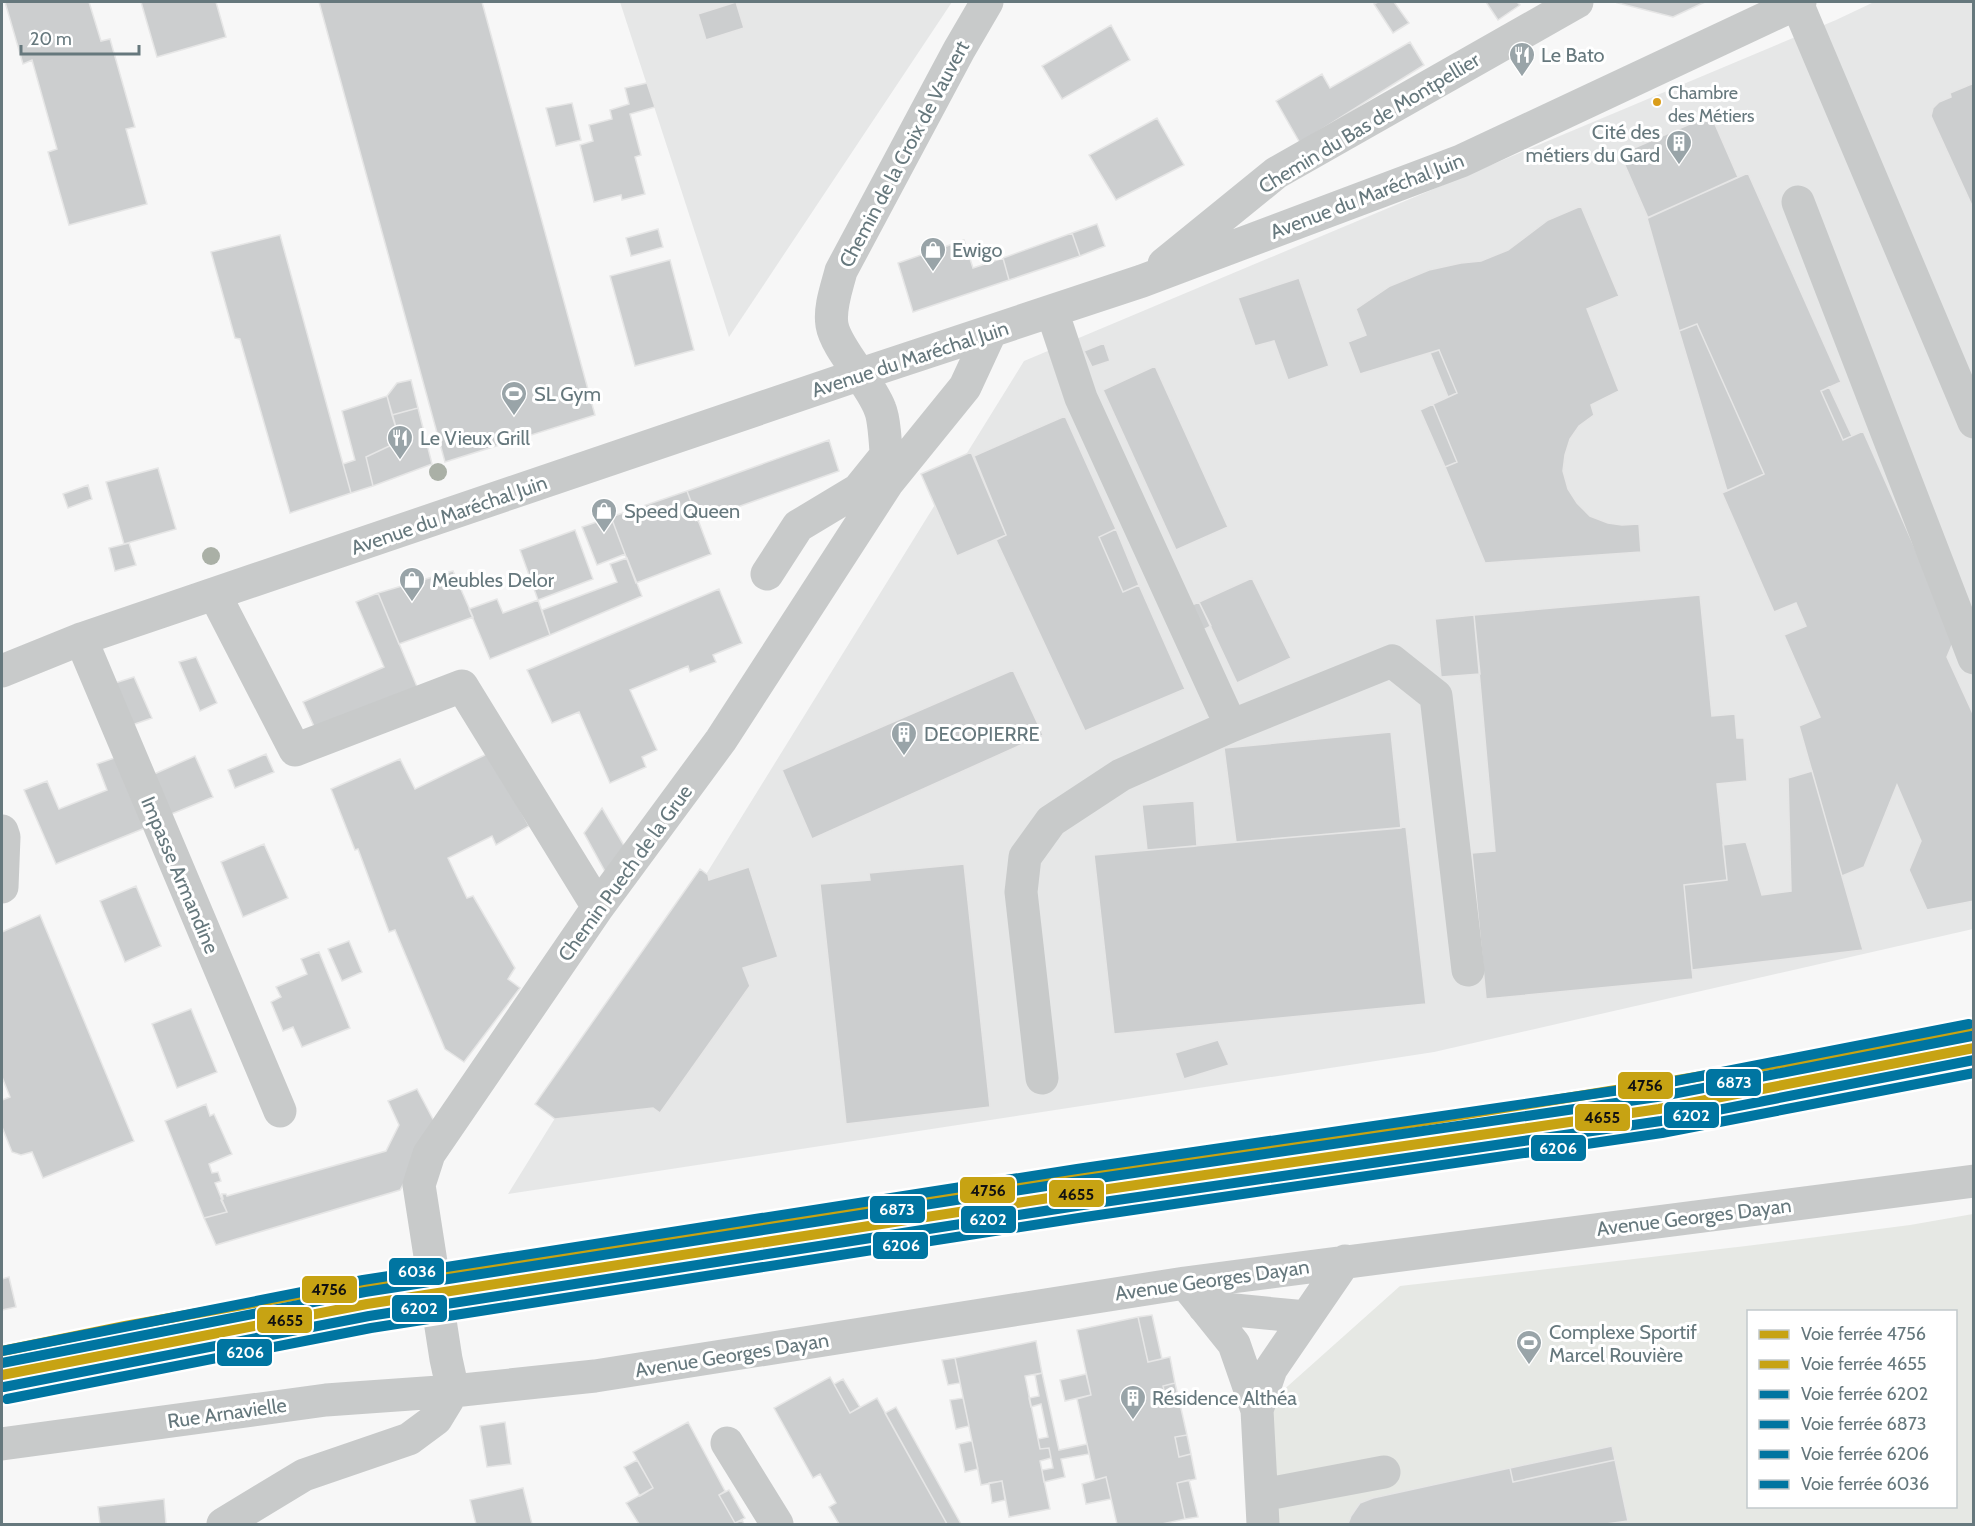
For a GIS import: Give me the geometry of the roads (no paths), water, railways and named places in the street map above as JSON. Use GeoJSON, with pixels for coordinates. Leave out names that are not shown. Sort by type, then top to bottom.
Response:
{"type":"FeatureCollection","features":[{"type":"Feature","properties":{"kind":"street","name":"Chemin de la Croix de Vauvert"},"geometry":{"type":"LineString","coordinates":[[861,374],[839,343],[831,325],[833,303],[841,271],[987,2]]}},
{"type":"Feature","properties":{"kind":"street","name":"Chemin du Bas de Montpellier"},"geometry":{"type":"LineString","coordinates":[[1142,281],[1276,173],[1577,2]]}},
{"type":"Feature","properties":{"kind":"street","name":"Avenue du Maréchal Juin"},"geometry":{"type":"LineString","coordinates":[[2,671],[81,639],[1142,281],[1461,161],[1799,2]]}},
{"type":"Feature","properties":{"kind":"street"},"geometry":{"type":"LineString","coordinates":[[1799,2],[1974,422]]}},
{"type":"Feature","properties":{"kind":"street"},"geometry":{"type":"LineString","coordinates":[[1798,202],[1974,658]]}},
{"type":"Feature","properties":{"kind":"street"},"geometry":{"type":"LineString","coordinates":[[1052,311],[1081,398],[1231,726]]}},
{"type":"Feature","properties":{"kind":"street"},"geometry":{"type":"LineString","coordinates":[[767,574],[798,526],[858,490],[887,469],[965,387],[990,333]]}},
{"type":"Feature","properties":{"kind":"street"},"geometry":{"type":"LineString","coordinates":[[861,374],[881,411],[887,469]]}},
{"type":"Feature","properties":{"kind":"street","name":"Chemin Puech de la Grue"},"geometry":{"type":"LineString","coordinates":[[453,1391],[418,1185],[429,1154],[598,908],[721,741],[887,469]]}},
{"type":"Feature","properties":{"kind":"street"},"geometry":{"type":"LineString","coordinates":[[215,595],[295,750],[462,686],[598,908]]}},
{"type":"Feature","properties":{"kind":"street","name":"Impasse Armandine"},"geometry":{"type":"LineString","coordinates":[[81,639],[280,1111]]}},
{"type":"Feature","properties":{"kind":"street"},"geometry":{"type":"LineString","coordinates":[[1042,1078],[1022,892],[1025,857],[1051,821],[1121,775],[1231,726],[1392,661],[1436,696],[1467,970]]}},
{"type":"Feature","properties":{"kind":"street"},"geometry":{"type":"LineString","coordinates":[[2,831],[4,837],[2,887]]}},
{"type":"Feature","properties":{"kind":"street","name":"Avenue Georges Dayan"},"geometry":{"type":"LineString","coordinates":[[453,1391],[595,1376],[1195,1295],[1345,1262],[1974,1181]]}},
{"type":"Feature","properties":{"kind":"street"},"geometry":{"type":"LineString","coordinates":[[1257,1410],[1271,1369],[1345,1262]]}},
{"type":"Feature","properties":{"kind":"street"},"geometry":{"type":"LineString","coordinates":[[1195,1295],[1306,1317]]}},
{"type":"Feature","properties":{"kind":"street"},"geometry":{"type":"LineString","coordinates":[[1195,1295],[1234,1344],[1257,1410],[1263,1510],[1384,1472]]}},
{"type":"Feature","properties":{"kind":"street"},"geometry":{"type":"LineString","coordinates":[[223,1524],[304,1475],[409,1439],[436,1419],[453,1391]]}},
{"type":"Feature","properties":{"kind":"street","name":"Rue Arnavielle"},"geometry":{"type":"LineString","coordinates":[[2,1444],[326,1400],[453,1391]]}},
{"type":"Feature","properties":{"kind":"street"},"geometry":{"type":"LineString","coordinates":[[727,1443],[777,1524]]}},
{"type":"Feature","properties":{"kind":"rail line","name":"6036"},"geometry":{"type":"LineString","coordinates":[[2,1351],[363,1280],[1077,1169],[1655,1085],[1969,1024]]}},
{"type":"Feature","properties":{"kind":"rail line","name":"4756"},"geometry":{"type":"LineString","coordinates":[[2,1351],[125,1326],[372,1282],[1115,1171],[1974,1032]]}},
{"type":"Feature","properties":{"kind":"rail line","name":"6873"},"geometry":{"type":"LineString","coordinates":[[2,1363],[365,1292],[1079,1181],[1657,1097],[1972,1036]]}},
{"type":"Feature","properties":{"kind":"rail line","name":"4655"},"geometry":{"type":"LineString","coordinates":[[2,1375],[367,1304],[1081,1193],[1659,1109],[1974,1048]]}},
{"type":"Feature","properties":{"kind":"rail line","name":"6202"},"geometry":{"type":"LineString","coordinates":[[4,1387],[369,1316],[1083,1205],[1661,1121],[1974,1060]]}},
{"type":"Feature","properties":{"kind":"rail line","name":"6206"},"geometry":{"type":"LineString","coordinates":[[7,1399],[371,1328],[1085,1217],[1662,1133],[1974,1073]]}},
{"type":"Feature","properties":{"kind":"place","name":"Le Bato"},"geometry":{"type":"Point","coordinates":[1522,78]}},
{"type":"Feature","properties":{"kind":"place","name":"Chambre des Métiers"},"geometry":{"type":"Point","coordinates":[1657,102]}},
{"type":"Feature","properties":{"kind":"place","name":"Cité des métiers du Gard"},"geometry":{"type":"Point","coordinates":[1679,166]}},
{"type":"Feature","properties":{"kind":"place","name":"Ewigo"},"geometry":{"type":"Point","coordinates":[933,273]}},
{"type":"Feature","properties":{"kind":"place","name":"SL Gym"},"geometry":{"type":"Point","coordinates":[514,417]}},
{"type":"Feature","properties":{"kind":"place","name":"Le Vieux Grill"},"geometry":{"type":"Point","coordinates":[400,461]}},
{"type":"Feature","properties":{"kind":"place","name":"Speed Queen"},"geometry":{"type":"Point","coordinates":[604,534]}},
{"type":"Feature","properties":{"kind":"place","name":"Meubles Delor"},"geometry":{"type":"Point","coordinates":[412,603]}},
{"type":"Feature","properties":{"kind":"place","name":"DECOPIERRE"},"geometry":{"type":"Point","coordinates":[904,757]}},
{"type":"Feature","properties":{"kind":"place","name":"Complexe Sportif Marcel Rouvière"},"geometry":{"type":"Point","coordinates":[1529,1366]}},
{"type":"Feature","properties":{"kind":"place","name":"Résidence Althéa"},"geometry":{"type":"Point","coordinates":[1133,1421]}}]}
